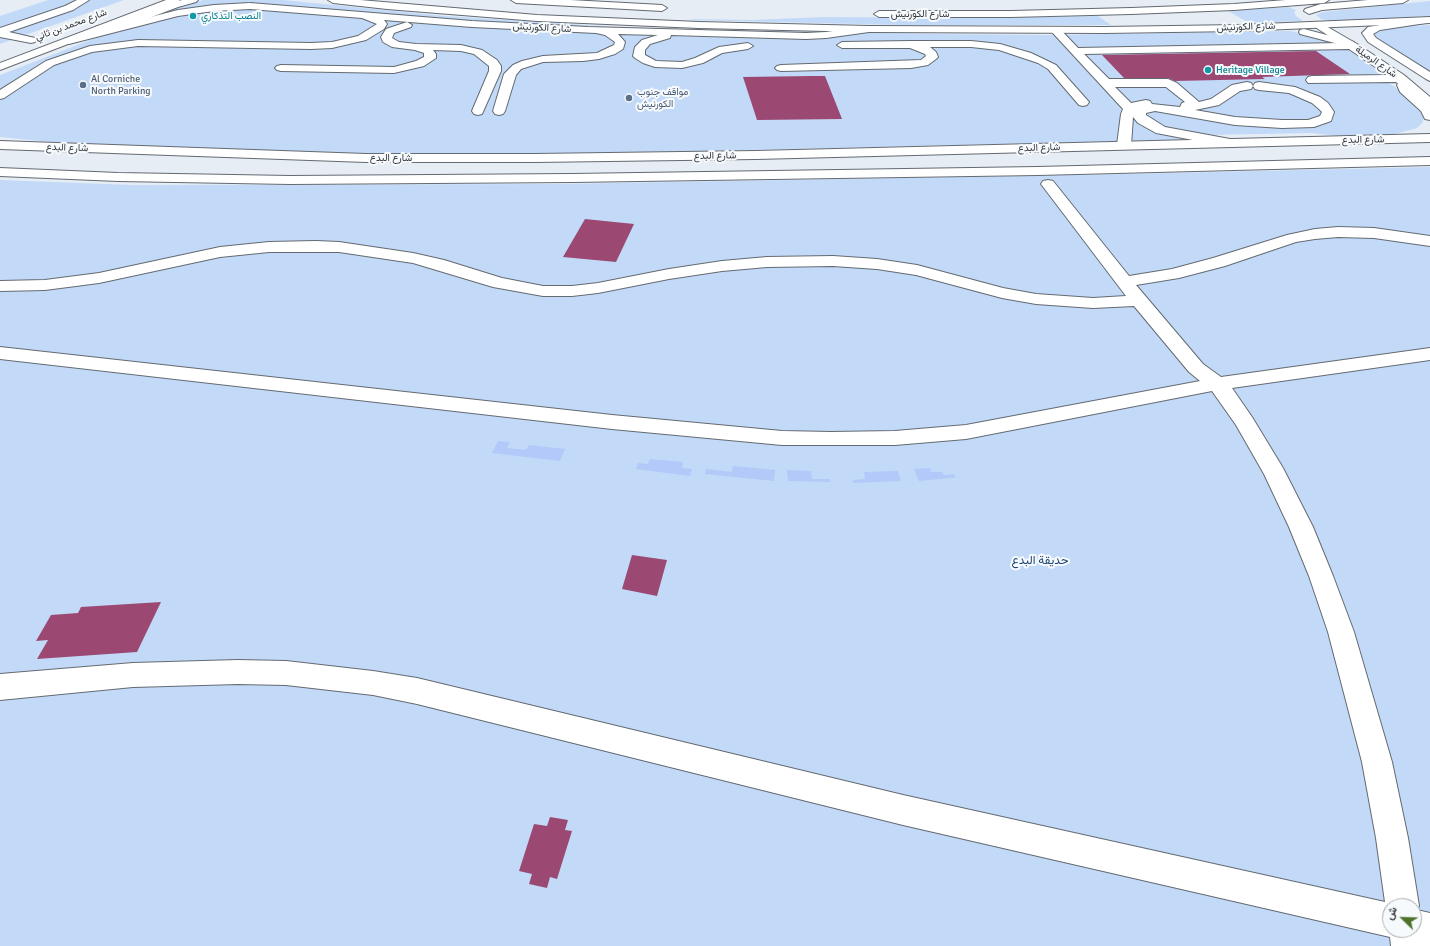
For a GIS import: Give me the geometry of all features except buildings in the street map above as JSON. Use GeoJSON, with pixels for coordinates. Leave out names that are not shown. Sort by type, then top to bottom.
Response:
{"type":"FeatureCollection","features":[{"type":"Feature","properties":{"kind":"main road"},"geometry":{"type":"LineString","coordinates":[[0,33],[69,8],[84,0]]}},
{"type":"Feature","properties":{"kind":"main road","name":"شارع محمد بن ثاني"},"geometry":{"type":"LineString","coordinates":[[0,67],[175,0]]}},
{"type":"Feature","properties":{"kind":"main road"},"geometry":{"type":"LineString","coordinates":[[99,29],[124,24],[174,5],[193,0]]}},
{"type":"Feature","properties":{"kind":"main road","name":"شارع الكورنيش"},"geometry":{"type":"LineString","coordinates":[[334,0],[395,7],[537,18],[699,25],[869,29],[1056,31],[1239,28],[1427,21]]}},
{"type":"Feature","properties":{"kind":"main road"},"geometry":{"type":"LineString","coordinates":[[432,0],[644,14],[738,16]]}},
{"type":"Feature","properties":{"kind":"main road"},"geometry":{"type":"LineString","coordinates":[[516,0],[673,9]]}},
{"type":"Feature","properties":{"kind":"main road","name":"شارع الكورنيش"},"geometry":{"type":"LineString","coordinates":[[868,14],[1011,14],[1131,11],[1324,0]]}},
{"type":"Feature","properties":{"kind":"main road"},"geometry":{"type":"LineString","coordinates":[[1319,25],[1308,17],[1308,11],[1322,7],[1403,0]]}},
{"type":"Feature","properties":{"kind":"main road","name":"شارع الكورنيش"},"geometry":{"type":"LineString","coordinates":[[214,8],[262,6],[360,16],[472,24],[695,34],[806,36],[869,29]]}},
{"type":"Feature","properties":{"kind":"main road","name":"شارع محمد بن ثاني"},"geometry":{"type":"LineString","coordinates":[[69,41],[165,16],[214,8]]}},
{"type":"Feature","properties":{"kind":"main road"},"geometry":{"type":"LineString","coordinates":[[0,95],[50,63],[90,49],[114,44],[138,43],[311,46],[351,42],[376,31],[382,24],[376,19],[360,16]]}},
{"type":"Feature","properties":{"kind":"main road","name":"شارع الرميلة"},"geometry":{"type":"LineString","coordinates":[[1427,21],[1380,27],[1372,29],[1367,33],[1372,40],[1430,77]]}},
{"type":"Feature","properties":{"kind":"main road"},"geometry":{"type":"LineString","coordinates":[[472,24],[410,24],[390,31],[386,37],[390,43],[396,45],[416,47],[444,46],[461,48],[484,55],[493,62],[495,71],[478,111]]}},
{"type":"Feature","properties":{"kind":"main road","name":"شارع الرميلة"},"geometry":{"type":"LineString","coordinates":[[1319,25],[1376,60],[1430,104]]}},
{"type":"Feature","properties":{"kind":"main road"},"geometry":{"type":"LineString","coordinates":[[0,59],[54,38],[77,26]]}},
{"type":"Feature","properties":{"kind":"main road"},"geometry":{"type":"LineString","coordinates":[[1239,28],[1303,32],[1355,47]]}},
{"type":"Feature","properties":{"kind":"main road"},"geometry":{"type":"LineString","coordinates":[[499,111],[510,74],[517,67],[526,62],[543,59],[599,56],[611,52],[620,44],[619,40],[613,35],[588,30]]}},
{"type":"Feature","properties":{"kind":"main road"},"geometry":{"type":"LineString","coordinates":[[1056,31],[1126,102],[1135,106],[1152,103],[1197,106],[1215,102],[1236,88],[1253,86],[1291,90],[1311,98],[1324,106],[1328,112],[1326,118],[1309,124],[1282,124],[1235,121],[1155,107],[1140,111],[1139,116],[1143,120],[1161,130],[1230,143]]}},
{"type":"Feature","properties":{"kind":"main road","name":"شارع محمد بن ثاني"},"geometry":{"type":"LineString","coordinates":[[0,33],[35,38],[12,46]]}},
{"type":"Feature","properties":{"kind":"main road"},"geometry":{"type":"LineString","coordinates":[[695,34],[661,37],[646,42],[639,49],[639,56],[654,64],[682,65],[699,61],[716,51],[725,48],[939,43],[992,46],[1022,53],[1042,61],[1052,67],[1083,102]]}},
{"type":"Feature","properties":{"kind":"main road"},"geometry":{"type":"LineString","coordinates":[[781,68],[912,65],[924,63],[932,57],[930,52],[923,48],[902,44]]}},
{"type":"Feature","properties":{"kind":"main road"},"geometry":{"type":"LineString","coordinates":[[281,68],[378,70],[404,69],[420,64],[430,58],[428,51],[416,47]]}},
{"type":"Feature","properties":{"kind":"main road"},"geometry":{"type":"LineString","coordinates":[[1075,51],[1219,47],[1237,49],[1334,47],[1341,50],[1355,47]]}},
{"type":"Feature","properties":{"kind":"main road"},"geometry":{"type":"LineString","coordinates":[[1376,60],[1364,62],[1360,65],[1386,68]]}},
{"type":"Feature","properties":{"kind":"main road"},"geometry":{"type":"LineString","coordinates":[[1356,70],[1369,79]]}},
{"type":"Feature","properties":{"kind":"main road"},"geometry":{"type":"LineString","coordinates":[[1102,76],[1164,83],[1173,86],[1197,106]]}},
{"type":"Feature","properties":{"kind":"main road"},"geometry":{"type":"LineString","coordinates":[[1312,80],[1402,80],[1406,92],[1426,109],[1430,116]]}},
{"type":"Feature","properties":{"kind":"main road"},"geometry":{"type":"LineString","coordinates":[[1126,102],[1187,97]]}},
{"type":"Feature","properties":{"kind":"main road"},"geometry":{"type":"LineString","coordinates":[[1124,145],[1126,102]]}},
{"type":"Feature","properties":{"kind":"main road"},"geometry":{"type":"LineString","coordinates":[[1399,139],[1424,128],[1430,122]]}},
{"type":"Feature","properties":{"kind":"main road","name":"شارع البدع"},"geometry":{"type":"LineString","coordinates":[[2,148],[366,158],[646,157],[1430,138]]}},
{"type":"Feature","properties":{"kind":"main road"},"geometry":{"type":"LineString","coordinates":[[2,148],[58,160]]}},
{"type":"Feature","properties":{"kind":"main road"},"geometry":{"type":"LineString","coordinates":[[1117,168],[1154,160],[1194,156],[1430,150]]}},
{"type":"Feature","properties":{"kind":"main road"},"geometry":{"type":"LineString","coordinates":[[89,162],[260,167],[322,166],[366,158]]}},
{"type":"Feature","properties":{"kind":"main road","name":"شارع البدع"},"geometry":{"type":"LineString","coordinates":[[0,172],[118,177],[296,180],[580,178],[1430,161]]}},
{"type":"Feature","properties":{"kind":"main road"},"geometry":{"type":"LineString","coordinates":[[1048,184],[1139,300],[1196,368],[1217,384],[1225,393],[1245,422],[1275,474],[1301,527],[1341,632],[1377,762],[1392,838],[1401,898]]}},
{"type":"Feature","properties":{"kind":"main road"},"geometry":{"type":"LineString","coordinates":[[1125,282],[1173,274],[1219,262],[1293,238],[1315,234],[1338,232],[1374,233],[1430,241]]}},
{"type":"Feature","properties":{"kind":"main road"},"geometry":{"type":"LineString","coordinates":[[0,286],[45,285],[74,282],[125,274],[220,252],[293,246],[339,247],[413,258],[438,264],[499,283],[543,290],[585,290],[722,266],[767,262],[833,261],[877,264],[917,270],[952,278],[1002,293],[1036,299],[1093,304],[1139,300]]}},
{"type":"Feature","properties":{"kind":"main road"},"geometry":{"type":"LineString","coordinates":[[0,353],[612,422],[782,438],[874,438],[966,432],[1028,422],[1217,384],[1430,354]]}},
{"type":"Feature","properties":{"kind":"main road"},"geometry":{"type":"LineString","coordinates":[[0,687],[118,676],[238,672],[286,673],[373,683],[417,691],[903,810],[1382,918]]}},
{"type":"Feature","properties":{"kind":"green space"},"geometry":{"type":"Polygon","coordinates":[[[48,0],[124,0],[0,44],[0,16],[48,0]]]}},
{"type":"Feature","properties":{"kind":"green space"},"geometry":{"type":"Polygon","coordinates":[[[203,0],[283,0],[445,16],[631,28],[1048,35],[1290,31],[1321,37],[1344,46],[1379,71],[1378,76],[1394,86],[1411,100],[1423,112],[1424,118],[1422,123],[1417,128],[1395,134],[1381,135],[1340,136],[1311,133],[1207,135],[1189,139],[1170,140],[626,153],[342,153],[59,143],[0,137],[0,75],[160,13],[203,0]]]}},
{"type":"Feature","properties":{"kind":"green space"},"geometry":{"type":"Polygon","coordinates":[[[1430,1],[1430,16],[1329,21],[1321,19],[1316,15],[1323,12],[1430,1]]]}},
{"type":"Feature","properties":{"kind":"green space"},"geometry":{"type":"Polygon","coordinates":[[[1288,7],[1296,10],[1294,12],[1296,16],[1303,21],[1249,23],[1228,11],[1288,7]]]}},
{"type":"Feature","properties":{"kind":"green space"},"geometry":{"type":"Polygon","coordinates":[[[1098,16],[1111,25],[900,25],[689,20],[752,20],[823,17],[969,18],[1098,16]]]}},
{"type":"Feature","properties":{"kind":"green space"},"geometry":{"type":"Polygon","coordinates":[[[1430,25],[1430,74],[1382,44],[1372,35],[1374,30],[1389,27],[1430,25]]]}},
{"type":"Feature","properties":{"kind":"green space","name":"حديقة البدع"},"geometry":{"type":"Polygon","coordinates":[[[1430,167],[1430,946],[0,946],[0,180],[133,185],[556,184],[1430,167]]]}},
{"type":"Feature","properties":{"kind":"shaded area"},"geometry":{"type":"Polygon","coordinates":[[[498,441],[510,442],[507,448],[526,450],[529,445],[565,449],[560,461],[492,453],[498,441]]]}},
{"type":"Feature","properties":{"kind":"shaded area"},"geometry":{"type":"Polygon","coordinates":[[[650,459],[683,462],[682,468],[692,469],[690,476],[636,469],[638,463],[648,464],[650,459]]]}},
{"type":"Feature","properties":{"kind":"shaded area"},"geometry":{"type":"Polygon","coordinates":[[[733,466],[775,470],[774,481],[705,474],[706,469],[732,472],[733,466]]]}},
{"type":"Feature","properties":{"kind":"shaded area"},"geometry":{"type":"Polygon","coordinates":[[[930,468],[931,472],[942,472],[944,475],[954,474],[955,477],[961,477],[919,481],[914,469],[930,468]]]}},
{"type":"Feature","properties":{"kind":"shaded area"},"geometry":{"type":"Polygon","coordinates":[[[787,470],[811,471],[812,479],[830,479],[830,482],[788,481],[787,470]]]}},
{"type":"Feature","properties":{"kind":"shaded area"},"geometry":{"type":"Polygon","coordinates":[[[898,471],[901,481],[853,483],[853,480],[865,479],[864,472],[898,471]]]}},
{"type":"Feature","properties":{"kind":"place","name":"النصب التذكاري"},"geometry":{"type":"Point","coordinates":[193,16]}},
{"type":"Feature","properties":{"kind":"place","name":"Heritage Village"},"geometry":{"type":"Point","coordinates":[1208,70]}},
{"type":"Feature","properties":{"kind":"place","name":"Al Corniche North Parking"},"geometry":{"type":"Point","coordinates":[83,85]}},
{"type":"Feature","properties":{"kind":"place","name":"مواقف جنوب الكورنيش"},"geometry":{"type":"Point","coordinates":[629,98]}}]}
